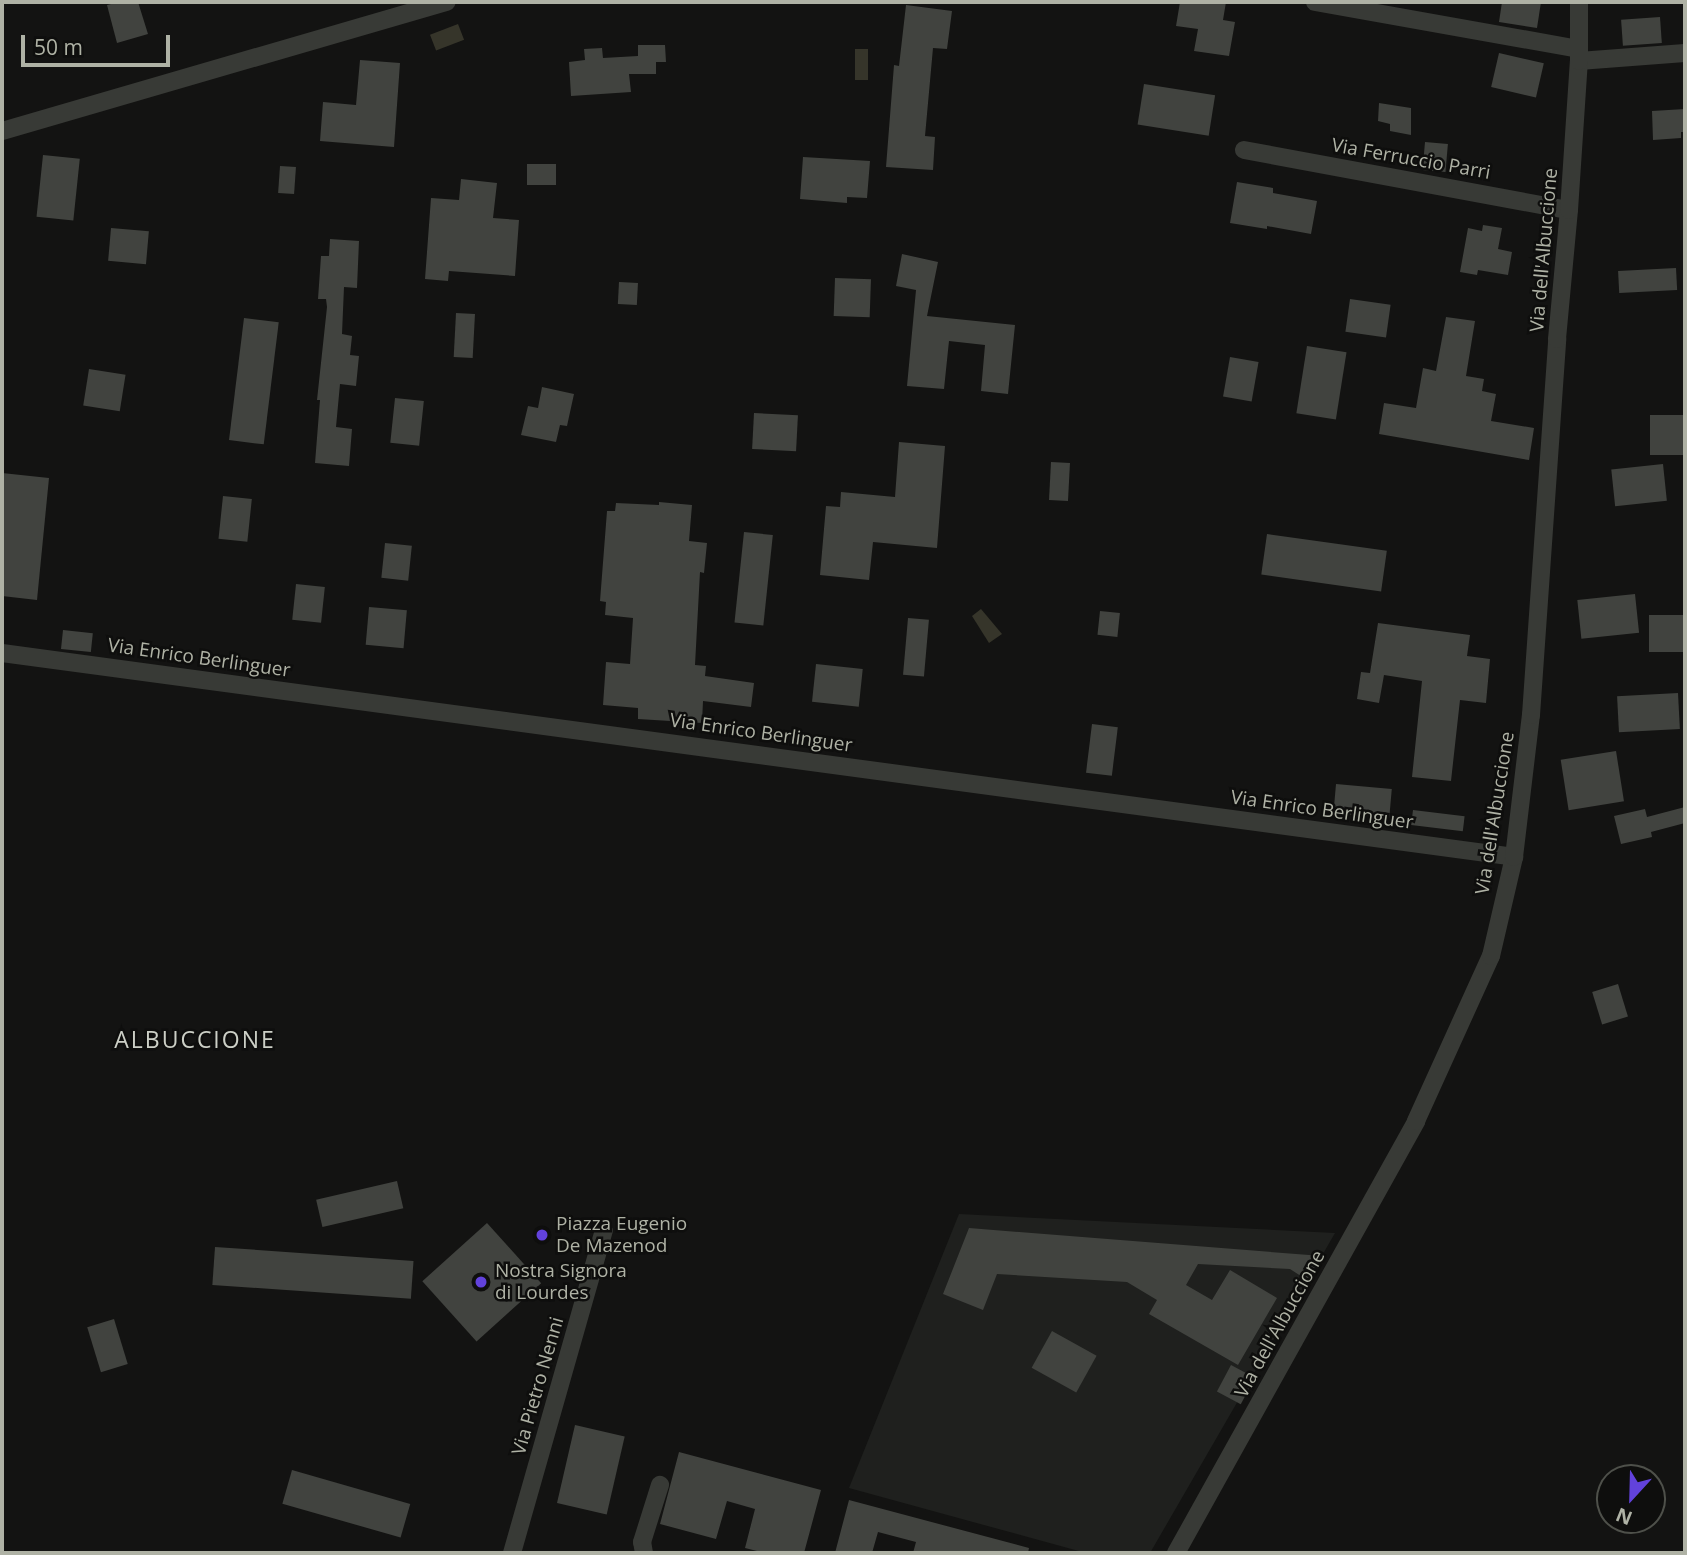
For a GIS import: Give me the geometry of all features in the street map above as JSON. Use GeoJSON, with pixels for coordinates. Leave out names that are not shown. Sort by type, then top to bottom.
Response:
{"type":"FeatureCollection","features":[{"type":"Feature","properties":{"kind":"street"},"geometry":{"type":"LineString","coordinates":[[2,131],[447,2]]}},
{"type":"Feature","properties":{"kind":"street"},"geometry":{"type":"LineString","coordinates":[[1315,2],[1579,55],[1685,53]]}},
{"type":"Feature","properties":{"kind":"street","name":"Via dell'Albuccione"},"geometry":{"type":"LineString","coordinates":[[1177,1553],[1416,1121],[1491,956],[1514,857],[1531,715],[1557,339],[1569,210],[1579,55],[1578,6]]}},
{"type":"Feature","properties":{"kind":"street","name":"Via Ferruccio Parri"},"geometry":{"type":"LineString","coordinates":[[1244,150],[1569,210]]}},
{"type":"Feature","properties":{"kind":"street","name":"Via Enrico Berlinguer"},"geometry":{"type":"LineString","coordinates":[[2,653],[1514,857]]}},
{"type":"Feature","properties":{"kind":"street","name":"Via Pietro Nenni"},"geometry":{"type":"LineString","coordinates":[[512,1553],[604,1231]]}},
{"type":"Feature","properties":{"kind":"street"},"geometry":{"type":"LineString","coordinates":[[644,1553],[642,1542],[660,1485]]}},
{"type":"Feature","properties":{"kind":"shaded area"},"geometry":{"type":"Polygon","coordinates":[[[458,24],[464,40],[436,51],[430,35],[458,24]]]}},
{"type":"Feature","properties":{"kind":"shaded area"},"geometry":{"type":"Polygon","coordinates":[[[855,49],[868,49],[868,80],[855,80],[855,49]]]}},
{"type":"Feature","properties":{"kind":"shaded area"},"geometry":{"type":"Polygon","coordinates":[[[981,609],[1002,634],[989,643],[972,616],[981,609]]]}},
{"type":"Feature","properties":{"kind":"shaded area"},"geometry":{"type":"Polygon","coordinates":[[[959,1214],[1335,1233],[1150,1553],[1086,1553],[849,1488],[959,1214]]]}},
{"type":"Feature","properties":{"kind":"building"},"geometry":{"type":"Polygon","coordinates":[[[138,2],[148,34],[117,43],[107,5],[138,2]]]}},
{"type":"Feature","properties":{"kind":"building"},"geometry":{"type":"Polygon","coordinates":[[[1180,2],[1226,2],[1223,20],[1235,22],[1229,56],[1194,51],[1198,29],[1176,26],[1180,2]]]}},
{"type":"Feature","properties":{"kind":"building"},"geometry":{"type":"Polygon","coordinates":[[[1502,2],[1541,2],[1537,28],[1499,22],[1502,2]]]}},
{"type":"Feature","properties":{"kind":"building"},"geometry":{"type":"Polygon","coordinates":[[[906,5],[952,11],[947,49],[933,48],[925,136],[935,137],[933,170],[886,167],[894,65],[899,66],[906,5]]]}},
{"type":"Feature","properties":{"kind":"building"},"geometry":{"type":"Polygon","coordinates":[[[1660,17],[1662,43],[1623,46],[1621,20],[1660,17]]]}},
{"type":"Feature","properties":{"kind":"building"},"geometry":{"type":"Polygon","coordinates":[[[638,45],[665,45],[666,62],[656,62],[656,74],[629,74],[631,92],[571,96],[569,62],[585,60],[584,49],[602,48],[603,58],[638,56],[638,45]]]}},
{"type":"Feature","properties":{"kind":"building"},"geometry":{"type":"Polygon","coordinates":[[[1499,53],[1544,63],[1536,97],[1491,87],[1499,53]]]}},
{"type":"Feature","properties":{"kind":"building"},"geometry":{"type":"Polygon","coordinates":[[[360,60],[400,63],[394,147],[320,141],[323,102],[356,105],[360,60]]]}},
{"type":"Feature","properties":{"kind":"building"},"geometry":{"type":"Polygon","coordinates":[[[1144,84],[1215,95],[1209,136],[1138,124],[1144,84]]]}},
{"type":"Feature","properties":{"kind":"building"},"geometry":{"type":"Polygon","coordinates":[[[1379,103],[1411,108],[1411,135],[1390,131],[1390,124],[1378,121],[1379,103]]]}},
{"type":"Feature","properties":{"kind":"building"},"geometry":{"type":"Polygon","coordinates":[[[1685,109],[1685,132],[1681,132],[1681,138],[1653,140],[1652,111],[1685,109]]]}},
{"type":"Feature","properties":{"kind":"building"},"geometry":{"type":"Polygon","coordinates":[[[1425,142],[1448,144],[1445,172],[1423,170],[1425,142]]]}},
{"type":"Feature","properties":{"kind":"building"},"geometry":{"type":"Polygon","coordinates":[[[43,155],[80,159],[73,221],[37,217],[43,155]]]}},
{"type":"Feature","properties":{"kind":"building"},"geometry":{"type":"Polygon","coordinates":[[[803,157],[870,161],[867,198],[847,197],[847,203],[800,199],[803,157]]]}},
{"type":"Feature","properties":{"kind":"building"},"geometry":{"type":"Polygon","coordinates":[[[527,164],[556,164],[556,185],[527,185],[527,164]]]}},
{"type":"Feature","properties":{"kind":"building"},"geometry":{"type":"Polygon","coordinates":[[[280,166],[296,167],[294,194],[278,193],[280,166]]]}},
{"type":"Feature","properties":{"kind":"building"},"geometry":{"type":"Polygon","coordinates":[[[461,179],[497,183],[493,218],[519,220],[515,276],[449,271],[448,281],[425,279],[431,198],[459,200],[461,179]]]}},
{"type":"Feature","properties":{"kind":"building"},"geometry":{"type":"Polygon","coordinates":[[[1237,182],[1273,188],[1273,193],[1317,201],[1311,234],[1230,223],[1237,182]]]}},
{"type":"Feature","properties":{"kind":"building"},"geometry":{"type":"Polygon","coordinates":[[[1483,225],[1502,228],[1498,249],[1512,252],[1508,275],[1478,270],[1477,275],[1460,272],[1468,228],[1482,231],[1483,225]]]}},
{"type":"Feature","properties":{"kind":"building"},"geometry":{"type":"Polygon","coordinates":[[[111,228],[149,231],[146,264],[108,261],[111,228]]]}},
{"type":"Feature","properties":{"kind":"building"},"geometry":{"type":"Polygon","coordinates":[[[330,239],[359,241],[357,288],[344,287],[342,334],[352,336],[350,355],[359,356],[356,386],[340,384],[336,427],[352,429],[349,466],[315,463],[320,400],[317,400],[327,307],[326,299],[318,299],[321,256],[329,256],[330,239]]]}},
{"type":"Feature","properties":{"kind":"building"},"geometry":{"type":"Polygon","coordinates":[[[902,254],[938,262],[927,316],[1015,325],[1008,394],[981,391],[985,345],[949,341],[944,389],[907,386],[916,290],[896,286],[902,254]]]}},
{"type":"Feature","properties":{"kind":"building"},"geometry":{"type":"Polygon","coordinates":[[[1676,268],[1677,290],[1619,293],[1618,271],[1676,268]]]}},
{"type":"Feature","properties":{"kind":"building"},"geometry":{"type":"Polygon","coordinates":[[[835,278],[871,279],[870,317],[834,316],[835,278]]]}},
{"type":"Feature","properties":{"kind":"building"},"geometry":{"type":"Polygon","coordinates":[[[619,282],[638,283],[637,305],[618,304],[619,282]]]}},
{"type":"Feature","properties":{"kind":"building"},"geometry":{"type":"Polygon","coordinates":[[[1350,299],[1391,305],[1386,337],[1345,332],[1350,299]]]}},
{"type":"Feature","properties":{"kind":"building"},"geometry":{"type":"Polygon","coordinates":[[[456,313],[475,314],[473,358],[454,357],[456,313]]]}},
{"type":"Feature","properties":{"kind":"building"},"geometry":{"type":"Polygon","coordinates":[[[1446,317],[1475,321],[1466,376],[1484,379],[1482,391],[1496,394],[1491,421],[1534,428],[1529,460],[1379,434],[1384,403],[1416,408],[1423,368],[1436,371],[1446,317]]]}},
{"type":"Feature","properties":{"kind":"building"},"geometry":{"type":"Polygon","coordinates":[[[244,318],[279,322],[264,444],[229,440],[244,318]]]}},
{"type":"Feature","properties":{"kind":"building"},"geometry":{"type":"Polygon","coordinates":[[[1307,346],[1347,352],[1336,419],[1296,413],[1307,346]]]}},
{"type":"Feature","properties":{"kind":"building"},"geometry":{"type":"Polygon","coordinates":[[[1230,357],[1259,362],[1252,401],[1223,396],[1230,357]]]}},
{"type":"Feature","properties":{"kind":"building"},"geometry":{"type":"Polygon","coordinates":[[[89,369],[126,375],[120,411],[83,406],[89,369]]]}},
{"type":"Feature","properties":{"kind":"building"},"geometry":{"type":"Polygon","coordinates":[[[542,387],[574,394],[567,426],[560,425],[556,442],[521,435],[528,406],[538,408],[542,387]]]}},
{"type":"Feature","properties":{"kind":"building"},"geometry":{"type":"Polygon","coordinates":[[[395,398],[424,401],[419,446],[390,443],[395,398]]]}},
{"type":"Feature","properties":{"kind":"building"},"geometry":{"type":"Polygon","coordinates":[[[754,413],[798,415],[796,451],[752,449],[754,413]]]}},
{"type":"Feature","properties":{"kind":"building"},"geometry":{"type":"Polygon","coordinates":[[[1650,415],[1685,415],[1685,455],[1650,455],[1650,415]]]}},
{"type":"Feature","properties":{"kind":"building"},"geometry":{"type":"Polygon","coordinates":[[[899,442],[945,446],[937,548],[873,542],[869,580],[820,575],[826,506],[840,507],[841,492],[895,497],[899,442]]]}},
{"type":"Feature","properties":{"kind":"building"},"geometry":{"type":"Polygon","coordinates":[[[1051,462],[1070,463],[1068,501],[1049,500],[1051,462]]]}},
{"type":"Feature","properties":{"kind":"building"},"geometry":{"type":"Polygon","coordinates":[[[1663,464],[1667,501],[1615,506],[1611,469],[1663,464]]]}},
{"type":"Feature","properties":{"kind":"building"},"geometry":{"type":"Polygon","coordinates":[[[2,473],[49,478],[37,600],[2,596],[2,473]]]}},
{"type":"Feature","properties":{"kind":"building"},"geometry":{"type":"Polygon","coordinates":[[[223,496],[252,499],[247,542],[219,539],[223,496]]]}},
{"type":"Feature","properties":{"kind":"building"},"geometry":{"type":"Polygon","coordinates":[[[659,502],[692,505],[689,541],[707,543],[704,573],[700,572],[695,665],[706,666],[705,676],[754,683],[751,707],[703,701],[702,723],[638,719],[638,708],[603,705],[606,662],[630,664],[633,618],[605,615],[606,602],[600,601],[607,511],[615,511],[616,503],[659,505],[659,502]]]}},
{"type":"Feature","properties":{"kind":"building"},"geometry":{"type":"Polygon","coordinates":[[[744,532],[773,535],[763,626],[734,623],[744,532]]]}},
{"type":"Feature","properties":{"kind":"building"},"geometry":{"type":"Polygon","coordinates":[[[1267,534],[1387,551],[1381,591],[1261,575],[1267,534]]]}},
{"type":"Feature","properties":{"kind":"building"},"geometry":{"type":"Polygon","coordinates":[[[385,543],[412,546],[408,581],[381,578],[385,543]]]}},
{"type":"Feature","properties":{"kind":"building"},"geometry":{"type":"Polygon","coordinates":[[[296,584],[325,587],[321,623],[292,620],[296,584]]]}},
{"type":"Feature","properties":{"kind":"building"},"geometry":{"type":"Polygon","coordinates":[[[1635,594],[1639,633],[1581,639],[1577,600],[1635,594]]]}},
{"type":"Feature","properties":{"kind":"building"},"geometry":{"type":"Polygon","coordinates":[[[369,607],[407,610],[404,648],[366,645],[369,607]]]}},
{"type":"Feature","properties":{"kind":"building"},"geometry":{"type":"Polygon","coordinates":[[[1100,611],[1120,613],[1117,637],[1097,635],[1100,611]]]}},
{"type":"Feature","properties":{"kind":"building"},"geometry":{"type":"Polygon","coordinates":[[[1649,615],[1685,615],[1685,652],[1649,652],[1649,615]]]}},
{"type":"Feature","properties":{"kind":"building"},"geometry":{"type":"Polygon","coordinates":[[[908,618],[929,620],[924,677],[903,675],[908,618]]]}},
{"type":"Feature","properties":{"kind":"building"},"geometry":{"type":"Polygon","coordinates":[[[1378,623],[1470,635],[1467,656],[1490,659],[1486,703],[1460,700],[1451,781],[1412,777],[1422,681],[1384,675],[1379,703],[1357,699],[1361,672],[1370,673],[1378,623]]]}},
{"type":"Feature","properties":{"kind":"building"},"geometry":{"type":"Polygon","coordinates":[[[63,630],[93,633],[91,652],[61,649],[63,630]]]}},
{"type":"Feature","properties":{"kind":"building"},"geometry":{"type":"Polygon","coordinates":[[[816,664],[863,669],[859,707],[812,702],[816,664]]]}},
{"type":"Feature","properties":{"kind":"building"},"geometry":{"type":"Polygon","coordinates":[[[1678,693],[1680,729],[1619,732],[1617,696],[1678,693]]]}},
{"type":"Feature","properties":{"kind":"building"},"geometry":{"type":"Polygon","coordinates":[[[1092,724],[1118,727],[1112,776],[1086,773],[1092,724]]]}},
{"type":"Feature","properties":{"kind":"building"},"geometry":{"type":"Polygon","coordinates":[[[1616,751],[1624,801],[1569,810],[1561,760],[1616,751]]]}},
{"type":"Feature","properties":{"kind":"building"},"geometry":{"type":"Polygon","coordinates":[[[1336,784],[1392,789],[1389,818],[1333,813],[1336,784]]]}},
{"type":"Feature","properties":{"kind":"building"},"geometry":{"type":"Polygon","coordinates":[[[1685,807],[1685,823],[1651,832],[1652,837],[1621,844],[1614,816],[1645,809],[1647,817],[1685,807]]]}},
{"type":"Feature","properties":{"kind":"building"},"geometry":{"type":"Polygon","coordinates":[[[1413,810],[1465,816],[1463,831],[1411,825],[1413,810]]]}},
{"type":"Feature","properties":{"kind":"building"},"geometry":{"type":"Polygon","coordinates":[[[1618,984],[1628,1017],[1602,1024],[1592,992],[1618,984]]]}},
{"type":"Feature","properties":{"kind":"building"},"geometry":{"type":"Polygon","coordinates":[[[397,1181],[403,1208],[322,1227],[316,1200],[397,1181]]]}},
{"type":"Feature","properties":{"kind":"building","name":"Nostra Signora di Lourdes"},"geometry":{"type":"Polygon","coordinates":[[[487,1223],[541,1283],[477,1341],[422,1281],[487,1223]]]}},
{"type":"Feature","properties":{"kind":"building"},"geometry":{"type":"Polygon","coordinates":[[[969,1228],[1322,1256],[1307,1280],[1290,1269],[1198,1264],[1186,1285],[1212,1300],[1230,1270],[1277,1298],[1238,1365],[1149,1314],[1157,1300],[1127,1282],[997,1274],[983,1310],[943,1294],[969,1228]]]}},
{"type":"Feature","properties":{"kind":"building"},"geometry":{"type":"Polygon","coordinates":[[[215,1247],[414,1261],[411,1299],[212,1285],[215,1247]]]}},
{"type":"Feature","properties":{"kind":"building"},"geometry":{"type":"Polygon","coordinates":[[[114,1319],[128,1364],[101,1372],[87,1327],[114,1319]]]}},
{"type":"Feature","properties":{"kind":"building"},"geometry":{"type":"Polygon","coordinates":[[[1052,1331],[1097,1356],[1076,1392],[1032,1368],[1052,1331]]]}},
{"type":"Feature","properties":{"kind":"building"},"geometry":{"type":"Polygon","coordinates":[[[1231,1365],[1255,1378],[1241,1404],[1217,1391],[1231,1365]]]}},
{"type":"Feature","properties":{"kind":"building"},"geometry":{"type":"Polygon","coordinates":[[[575,1425],[625,1436],[607,1514],[557,1503],[575,1425]]]}},
{"type":"Feature","properties":{"kind":"building"},"geometry":{"type":"Polygon","coordinates":[[[679,1452],[821,1490],[804,1553],[765,1553],[745,1548],[755,1509],[727,1501],[716,1539],[660,1524],[679,1452]]]}},
{"type":"Feature","properties":{"kind":"building"},"geometry":{"type":"Polygon","coordinates":[[[292,1470],[410,1504],[401,1538],[282,1504],[292,1470]]]}},
{"type":"Feature","properties":{"kind":"building"},"geometry":{"type":"Polygon","coordinates":[[[849,1500],[1029,1548],[1028,1553],[913,1553],[916,1542],[878,1532],[872,1553],[835,1553],[849,1500]]]}},
{"type":"Feature","properties":{"kind":"place","name":"Piazza Eugenio De Mazenod"},"geometry":{"type":"Point","coordinates":[542,1235]}},
{"type":"Feature","properties":{"kind":"place","name":"Nostra Signora di Lourdes"},"geometry":{"type":"Point","coordinates":[481,1282]}},
{"type":"Feature","properties":{"kind":"district","name":"ALBUCCIONE"},"geometry":{"type":"Point","coordinates":[195,1039]}}]}
